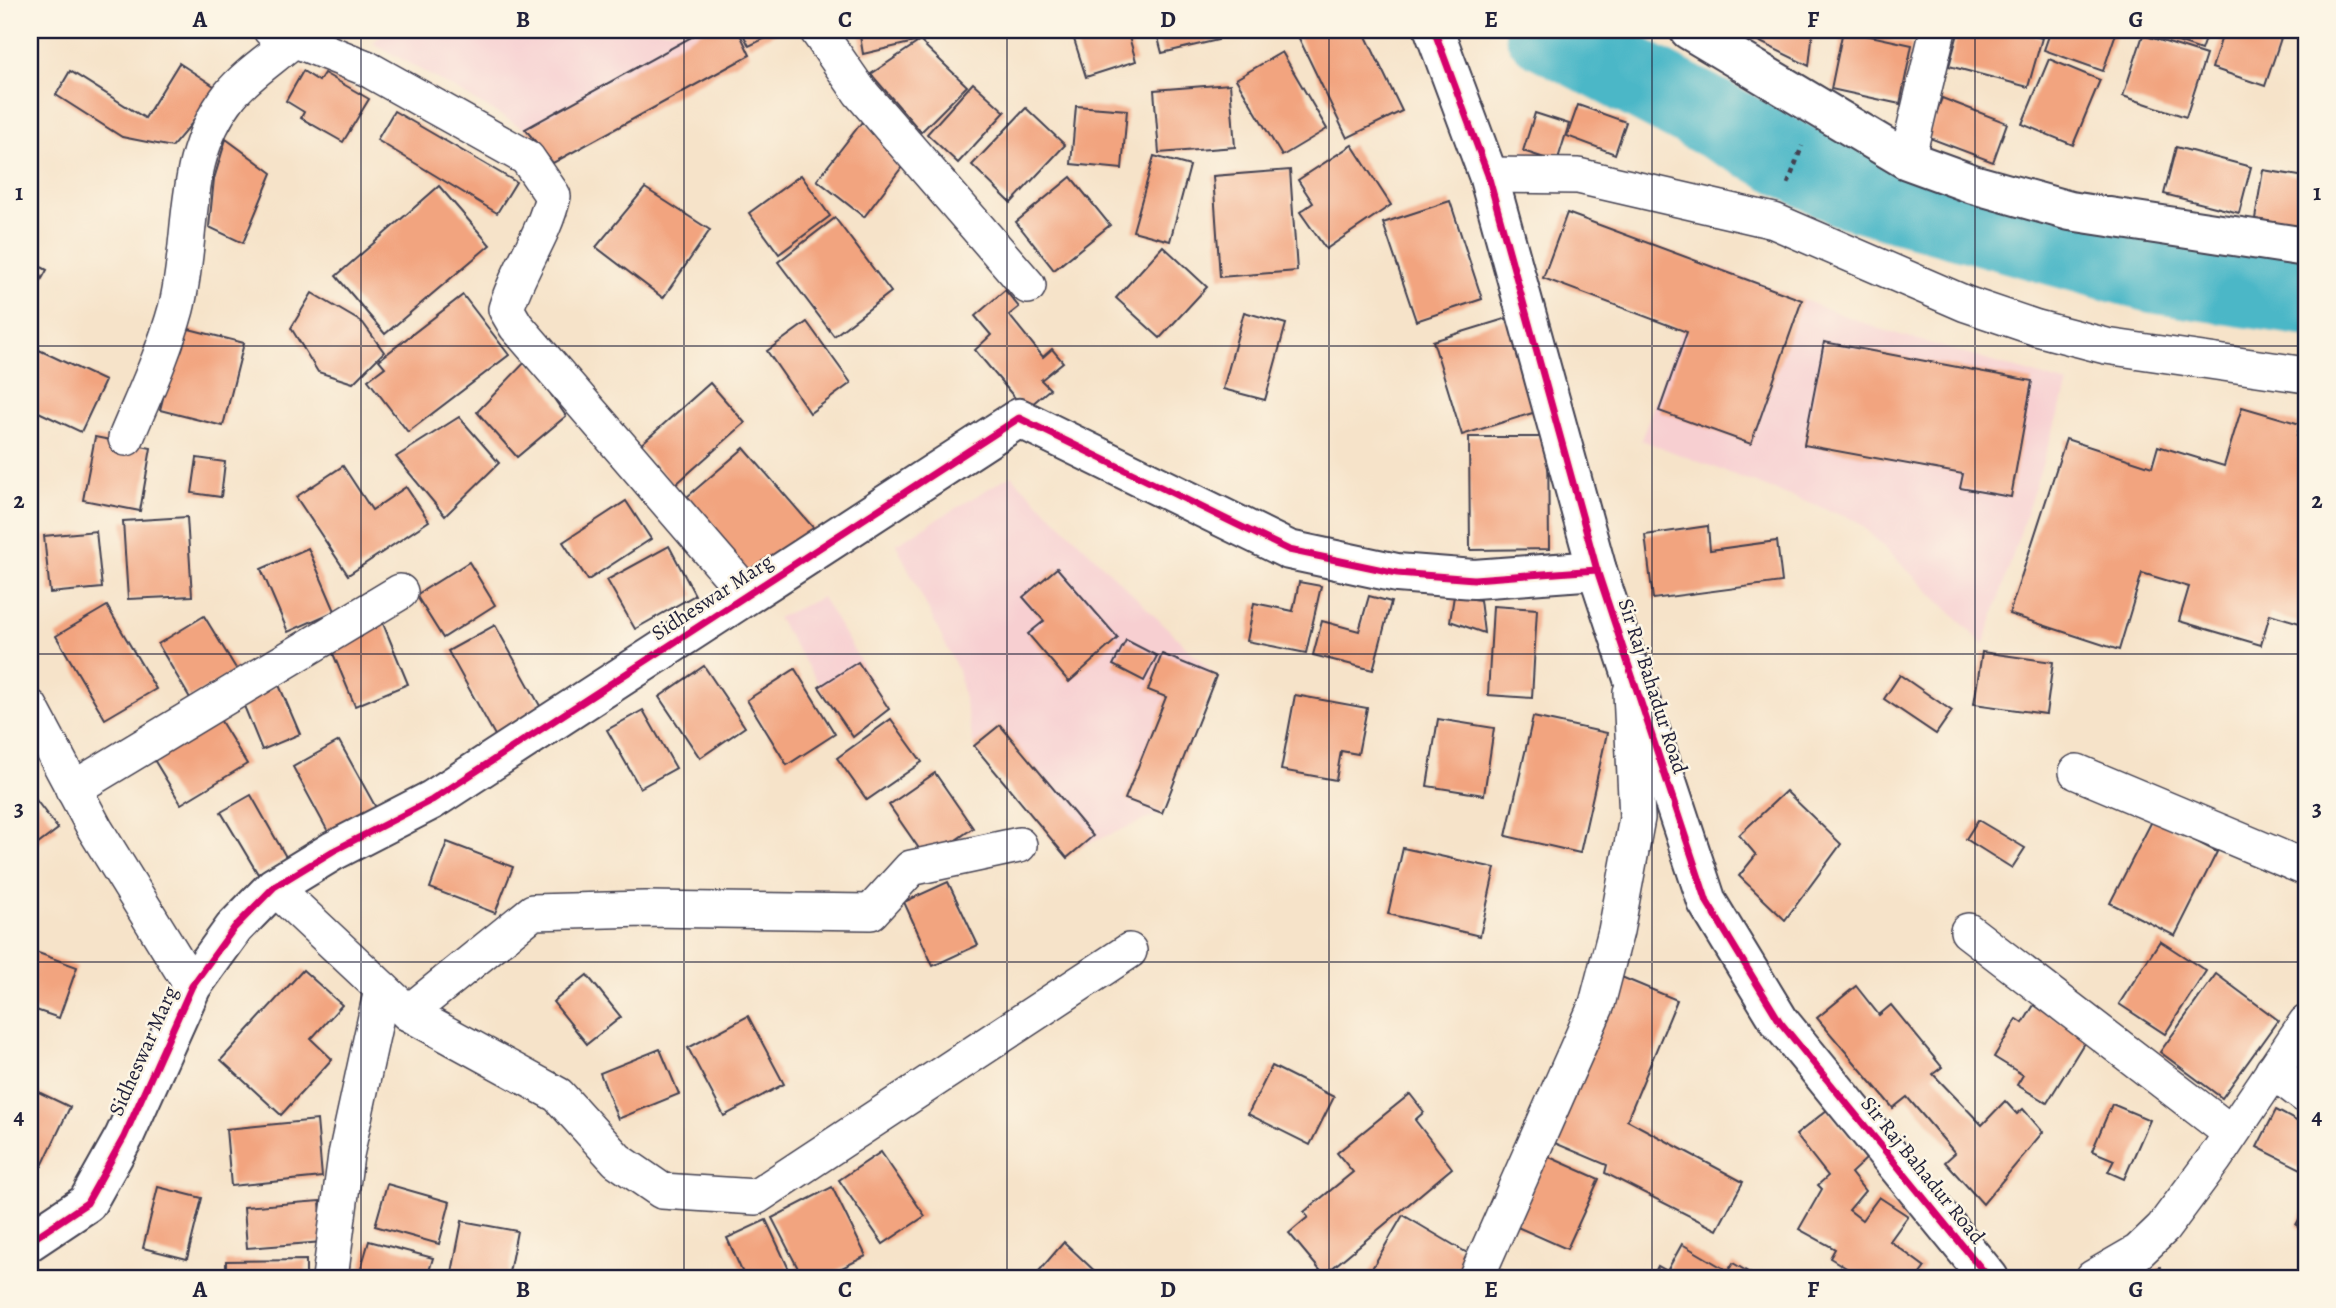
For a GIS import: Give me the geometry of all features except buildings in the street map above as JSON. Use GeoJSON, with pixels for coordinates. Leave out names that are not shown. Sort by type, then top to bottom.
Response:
{"type":"FeatureCollection","features":[{"type":"Feature","properties":{"kind":"street"},"geometry":{"type":"LineString","coordinates":[[817,30],[860,92],[1028,286]]}},
{"type":"Feature","properties":{"kind":"street","name":"Sir Raj Bahadur Road"},"geometry":{"type":"LineString","coordinates":[[1434,30],[1488,175],[1597,570],[1630,678],[1707,902],[1780,1021],[1989,1278]]}},
{"type":"Feature","properties":{"kind":"street"},"geometry":{"type":"LineString","coordinates":[[1689,30],[1907,160],[1973,184],[2070,211],[2306,247]]}},
{"type":"Feature","properties":{"kind":"street"},"geometry":{"type":"LineString","coordinates":[[1907,160],[1938,30]]}},
{"type":"Feature","properties":{"kind":"street"},"geometry":{"type":"LineString","coordinates":[[126,438],[161,354],[176,307],[192,176],[209,127],[232,94],[283,35],[366,68],[527,158],[553,196],[548,219],[521,271],[506,309],[516,326],[748,595]]}},
{"type":"Feature","properties":{"kind":"street"},"geometry":{"type":"LineString","coordinates":[[1488,175],[1578,176],[1774,221],[1966,304],[2037,328],[2106,345],[2306,374]]}},
{"type":"Feature","properties":{"kind":"street","name":"Sidheswar Marg"},"geometry":{"type":"LineString","coordinates":[[30,1241],[87,1203],[124,1137],[192,986],[234,928],[274,887],[332,851],[432,800],[1019,418],[1289,550],[1397,573],[1474,579],[1597,570]]}},
{"type":"Feature","properties":{"kind":"street"},"geometry":{"type":"LineString","coordinates":[[74,789],[400,592]]}},
{"type":"Feature","properties":{"kind":"street"},"geometry":{"type":"LineString","coordinates":[[1475,1278],[1597,1004],[1616,931],[1637,818],[1630,678]]}},
{"type":"Feature","properties":{"kind":"street"},"geometry":{"type":"LineString","coordinates":[[30,707],[74,789],[192,986]]}},
{"type":"Feature","properties":{"kind":"street"},"geometry":{"type":"LineString","coordinates":[[2077,772],[2306,868]]}},
{"type":"Feature","properties":{"kind":"street"},"geometry":{"type":"LineString","coordinates":[[408,1013],[533,912],[645,909],[871,912],[911,867],[1019,845]]}},
{"type":"Feature","properties":{"kind":"street"},"geometry":{"type":"LineString","coordinates":[[274,887],[408,1013],[558,1095],[617,1160],[662,1191],[755,1197],[1129,951]]}},
{"type":"Feature","properties":{"kind":"street"},"geometry":{"type":"LineString","coordinates":[[1968,931],[2231,1133]]}},
{"type":"Feature","properties":{"kind":"street"},"geometry":{"type":"LineString","coordinates":[[330,1278],[346,1155],[382,989]]}},
{"type":"Feature","properties":{"kind":"street"},"geometry":{"type":"LineString","coordinates":[[2093,1278],[2138,1252],[2162,1228],[2306,1023]]}},
{"type":"Feature","properties":{"kind":"street"},"geometry":{"type":"LineString","coordinates":[[2273,1071],[2306,1096]]}},
{"type":"Feature","properties":{"kind":"path"},"geometry":{"type":"LineString","coordinates":[[1786,187],[1805,139]]}},
{"type":"Feature","properties":{"kind":"shaded area"},"geometry":{"type":"Polygon","coordinates":[[[386,30],[738,30],[750,55],[553,163],[525,129],[373,43],[386,30]]]}},
{"type":"Feature","properties":{"kind":"shaded area"},"geometry":{"type":"Polygon","coordinates":[[[1706,263],[1880,329],[2068,384],[1984,645],[1857,521],[1641,440],[1706,263]]]}},
{"type":"Feature","properties":{"kind":"shaded area"},"geometry":{"type":"Polygon","coordinates":[[[1011,475],[1216,676],[1162,813],[1080,847],[1067,858],[974,746],[958,670],[896,544],[1011,475]]]}},
{"type":"Feature","properties":{"kind":"shaded area"},"geometry":{"type":"Polygon","coordinates":[[[822,597],[889,709],[853,737],[777,618],[822,597]]]}},
{"type":"Feature","properties":{"kind":"waterway"},"geometry":{"type":"LineString","coordinates":[[1544,30],[1846,188],[2155,274],[2306,297]]}},
{"type":"Feature","properties":{"kind":"cycle path"},"geometry":{"type":"LineString","coordinates":[[1434,30],[1488,175],[1597,570],[1707,902],[1780,1022],[1989,1278]]}},
{"type":"Feature","properties":{"kind":"cycle path"},"geometry":{"type":"LineString","coordinates":[[30,1241],[87,1203],[124,1137],[192,986],[234,928],[274,887],[333,851],[432,800],[1019,418],[1289,550],[1397,573],[1474,579],[1597,570]]}}]}
